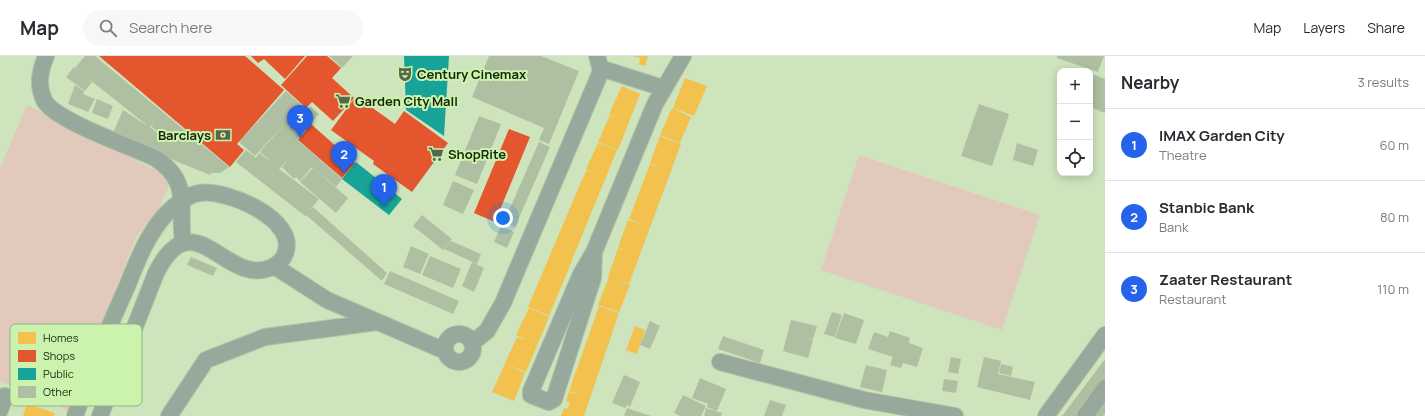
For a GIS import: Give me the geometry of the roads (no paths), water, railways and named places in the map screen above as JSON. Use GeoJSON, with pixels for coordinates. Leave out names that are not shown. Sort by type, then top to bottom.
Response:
{"type":"FeatureCollection","features":[{"type":"Feature","properties":{"kind":"street"},"geometry":{"type":"LineString","coordinates":[[46,56],[39,78],[44,102],[68,120],[134,148],[166,165],[179,184],[183,200],[183,243]]}},
{"type":"Feature","properties":{"kind":"street"},"geometry":{"type":"LineString","coordinates":[[594,252],[593,278],[554,399],[549,402],[531,395],[531,391],[581,274],[594,252],[655,104],[663,88],[676,71],[683,56]]}},
{"type":"Feature","properties":{"kind":"street"},"geometry":{"type":"LineString","coordinates":[[274,266],[327,300],[445,350],[447,355],[454,361],[463,361],[470,356],[472,352],[472,343],[487,331],[500,310],[601,72],[599,62]]}},
{"type":"Feature","properties":{"kind":"street"},"geometry":{"type":"LineString","coordinates":[[599,62],[663,88]]}},
{"type":"Feature","properties":{"kind":"street"},"geometry":{"type":"LineString","coordinates":[[110,324],[148,237],[167,213],[183,200],[199,193],[207,192],[230,196],[265,212],[276,221],[283,232],[286,244],[285,254],[274,266],[262,271],[245,269],[218,252],[194,243],[183,243],[172,248],[163,258],[136,324]]}},
{"type":"Feature","properties":{"kind":"street"},"geometry":{"type":"LineString","coordinates":[[169,416],[206,360],[266,337],[377,322]]}},
{"type":"Feature","properties":{"kind":"street"},"geometry":{"type":"LineString","coordinates":[[1046,416],[1105,335]]}},
{"type":"Feature","properties":{"kind":"street"},"geometry":{"type":"LineString","coordinates":[[720,362],[864,400],[955,416]]}},
{"type":"Feature","properties":{"kind":"street"},"geometry":{"type":"LineString","coordinates":[[1085,416],[1105,388]]}},
{"type":"Feature","properties":{"kind":"street"},"geometry":{"type":"LineString","coordinates":[[75,416],[79,406]]}},
{"type":"Feature","properties":{"kind":"street"},"geometry":{"type":"LineString","coordinates":[[100,416],[104,406]]}},
{"type":"Feature","properties":{"kind":"place","name":"Century Cinemax"},"geometry":{"type":"Point","coordinates":[405,74]}},
{"type":"Feature","properties":{"kind":"place","name":"Garden City Mall"},"geometry":{"type":"Point","coordinates":[343,101]}},
{"type":"Feature","properties":{"kind":"place","name":"Barclays"},"geometry":{"type":"Point","coordinates":[223,135]}},
{"type":"Feature","properties":{"kind":"place","name":"Zaater Restaurant"},"geometry":{"type":"Point","coordinates":[300,138]}},
{"type":"Feature","properties":{"kind":"place","name":"ShopRite"},"geometry":{"type":"Point","coordinates":[436,154]}},
{"type":"Feature","properties":{"kind":"place","name":"Stanbic Bank"},"geometry":{"type":"Point","coordinates":[344,174]}},
{"type":"Feature","properties":{"kind":"place","name":"IMAX Garden City"},"geometry":{"type":"Point","coordinates":[384,207]}}]}
